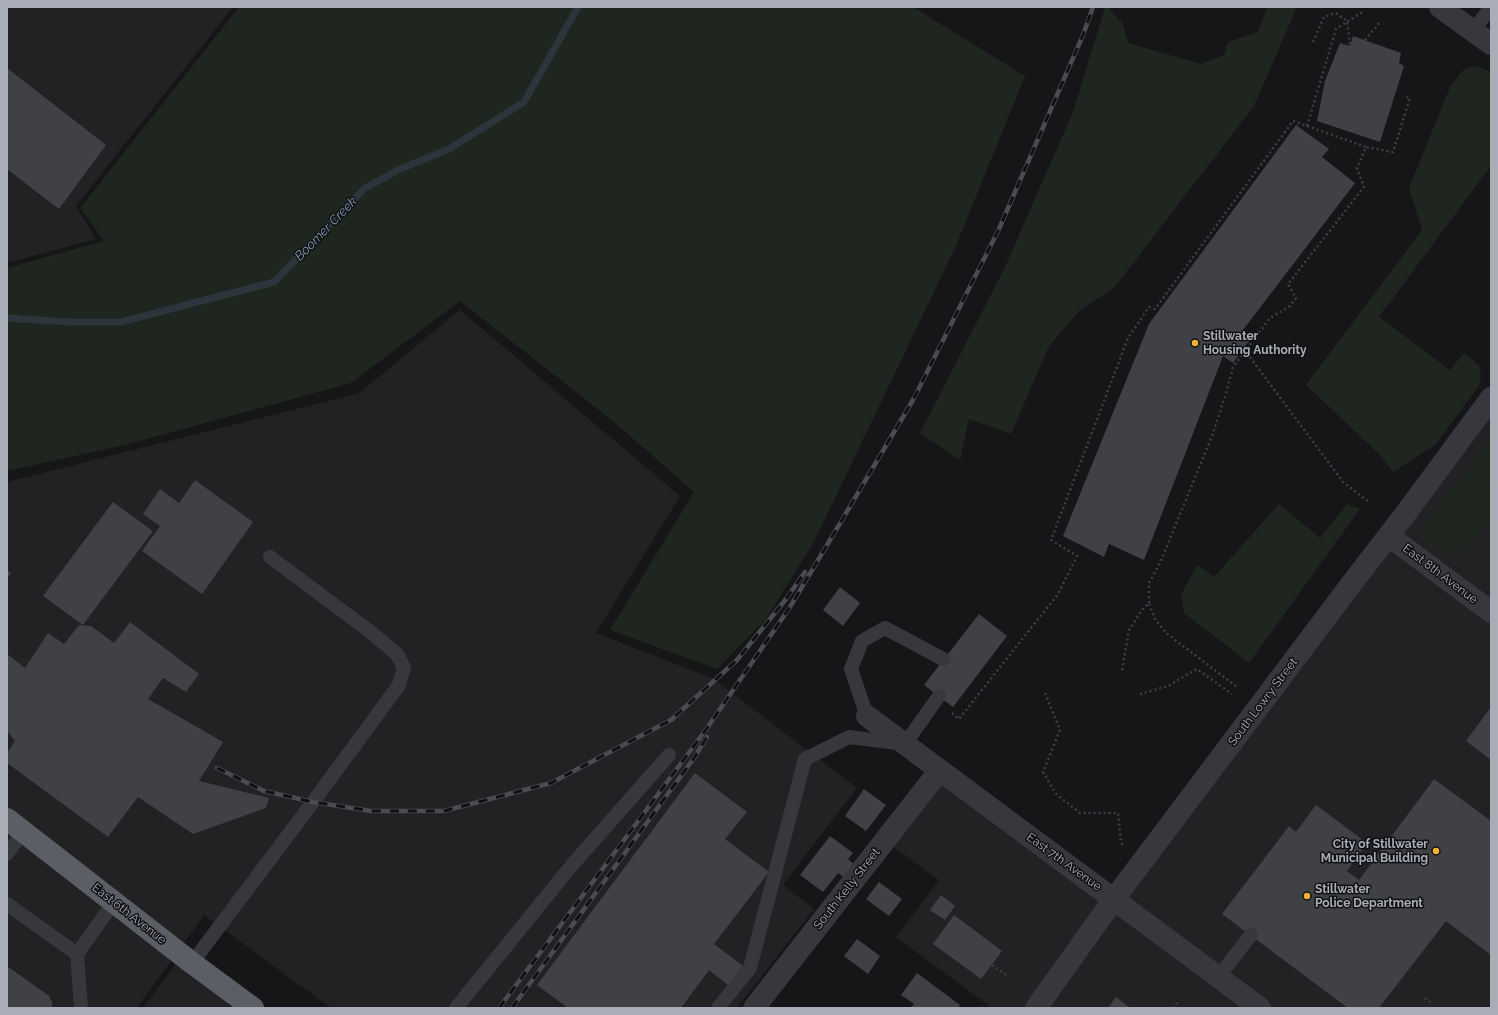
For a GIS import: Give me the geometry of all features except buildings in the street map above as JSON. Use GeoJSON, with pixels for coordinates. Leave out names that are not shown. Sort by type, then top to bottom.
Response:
{"type":"FeatureCollection","features":[{"type":"Feature","properties":{"kind":"highway","name":"East 6th Avenue"},"geometry":{"type":"LineString","coordinates":[[15,826],[192,963],[253,1008]]}},
{"type":"Feature","properties":{"kind":"street"},"geometry":{"type":"LineString","coordinates":[[1440,7],[1491,44]]}},
{"type":"Feature","properties":{"kind":"street","name":"South Lowry Street"},"geometry":{"type":"LineString","coordinates":[[1036,1008],[1114,899],[1347,589],[1389,536],[1491,398]]}},
{"type":"Feature","properties":{"kind":"street","name":"East 8th Avenue"},"geometry":{"type":"LineString","coordinates":[[1389,536],[1491,612]]}},
{"type":"Feature","properties":{"kind":"street","name":"East 7th Avenue"},"geometry":{"type":"LineString","coordinates":[[867,716],[1260,1008]]}},
{"type":"Feature","properties":{"kind":"street","name":"South Kelly Street"},"geometry":{"type":"LineString","coordinates":[[754,1008],[940,770]]}},
{"type":"Feature","properties":{"kind":"lane"},"geometry":{"type":"LineString","coordinates":[[1473,32],[1491,7]]}},
{"type":"Feature","properties":{"kind":"lane"},"geometry":{"type":"LineString","coordinates":[[192,963],[314,802],[399,685],[404,668],[397,654],[368,630],[270,557]]}},
{"type":"Feature","properties":{"kind":"lane"},"geometry":{"type":"LineString","coordinates":[[867,716],[851,669],[862,641],[885,628],[943,659]]}},
{"type":"Feature","properties":{"kind":"lane"},"geometry":{"type":"LineString","coordinates":[[718,1008],[750,968],[805,759],[849,737],[905,744],[937,698]]}},
{"type":"Feature","properties":{"kind":"lane"},"geometry":{"type":"LineString","coordinates":[[456,1008],[572,865],[669,755]]}},
{"type":"Feature","properties":{"kind":"lane"},"geometry":{"type":"LineString","coordinates":[[7,854],[15,826]]}},
{"type":"Feature","properties":{"kind":"lane"},"geometry":{"type":"LineString","coordinates":[[84,1006],[77,954],[114,902]]}},
{"type":"Feature","properties":{"kind":"lane"},"geometry":{"type":"LineString","coordinates":[[7,904],[77,954]]}},
{"type":"Feature","properties":{"kind":"lane"},"geometry":{"type":"LineString","coordinates":[[1218,977],[1251,935]]}},
{"type":"Feature","properties":{"kind":"path"},"geometry":{"type":"LineString","coordinates":[[1307,126],[1336,29],[1364,11]]}},
{"type":"Feature","properties":{"kind":"path"},"geometry":{"type":"LineString","coordinates":[[1313,42],[1324,17],[1336,14],[1347,21]]}},
{"type":"Feature","properties":{"kind":"path"},"geometry":{"type":"LineString","coordinates":[[1347,21],[1350,46]]}},
{"type":"Feature","properties":{"kind":"path"},"geometry":{"type":"LineString","coordinates":[[1365,40],[1380,22]]}},
{"type":"Feature","properties":{"kind":"path"},"geometry":{"type":"LineString","coordinates":[[937,698],[959,719],[1058,594],[1077,556],[1051,540],[1128,338],[1149,307],[1155,309],[1293,121],[1366,147],[1393,152],[1410,98],[1403,97]]}},
{"type":"Feature","properties":{"kind":"path"},"geometry":{"type":"LineString","coordinates":[[1236,687],[1166,633],[1155,620],[1149,604],[1149,584],[1160,563],[1212,436],[1233,367],[1270,318],[1290,306],[1296,298],[1288,284],[1364,187],[1357,168],[1366,147]]}},
{"type":"Feature","properties":{"kind":"path"},"geometry":{"type":"LineString","coordinates":[[1245,350],[1343,482],[1369,502]]}},
{"type":"Feature","properties":{"kind":"path"},"geometry":{"type":"LineString","coordinates":[[1122,670],[1129,630],[1144,607],[1149,604]]}},
{"type":"Feature","properties":{"kind":"path"},"geometry":{"type":"LineString","coordinates":[[1140,694],[1168,686],[1197,669],[1232,694]]}},
{"type":"Feature","properties":{"kind":"path"},"geometry":{"type":"LineString","coordinates":[[1045,693],[1060,730],[1043,772],[1056,794],[1080,813],[1118,813],[1121,843],[1123,845]]}},
{"type":"Feature","properties":{"kind":"path"},"geometry":{"type":"LineString","coordinates":[[992,965],[1008,976]]}},
{"type":"Feature","properties":{"kind":"path"},"geometry":{"type":"LineString","coordinates":[[1425,998],[1434,1004]]}},
{"type":"Feature","properties":{"kind":"path"},"geometry":{"type":"LineString","coordinates":[[1173,1008],[1179,1000]]}},
{"type":"Feature","properties":{"kind":"shaded area"},"geometry":{"type":"Polygon","coordinates":[[[7,7],[233,7],[76,206],[96,239],[7,263],[7,7]]]}},
{"type":"Feature","properties":{"kind":"shaded area"},"geometry":{"type":"Polygon","coordinates":[[[239,7],[913,7],[1025,76],[955,248],[814,542],[766,619],[717,669],[610,630],[694,492],[613,421],[460,301],[351,383],[125,445],[7,471],[7,268],[104,241],[80,208],[239,7]]]}},
{"type":"Feature","properties":{"kind":"shaded area"},"geometry":{"type":"Polygon","coordinates":[[[1105,7],[1109,7],[1123,24],[1128,43],[1201,64],[1224,55],[1228,42],[1258,32],[1267,7],[1297,7],[1254,106],[1114,288],[1080,310],[1049,346],[1011,434],[969,419],[960,460],[920,433],[1005,267],[1073,112],[1105,7]]]}},
{"type":"Feature","properties":{"kind":"shaded area"},"geometry":{"type":"Polygon","coordinates":[[[1474,66],[1485,69],[1491,73],[1491,166],[1379,317],[1450,370],[1464,353],[1479,365],[1481,377],[1478,387],[1436,444],[1393,472],[1379,454],[1306,385],[1422,230],[1409,188],[1450,87],[1463,70],[1474,66]]]}},
{"type":"Feature","properties":{"kind":"shaded area"},"geometry":{"type":"Polygon","coordinates":[[[460,310],[680,496],[596,633],[714,679],[857,788],[783,885],[814,909],[737,1008],[331,1008],[204,915],[137,1008],[7,1008],[7,482],[359,393],[460,310]]]}},
{"type":"Feature","properties":{"kind":"shaded area"},"geometry":{"type":"Polygon","coordinates":[[[1491,398],[1491,1008],[1259,1008],[1115,900],[1491,398]]]}},
{"type":"Feature","properties":{"kind":"shaded area"},"geometry":{"type":"Polygon","coordinates":[[[1491,435],[1491,480],[1486,486],[1491,490],[1491,519],[1470,545],[1448,552],[1431,546],[1422,529],[1491,435]]]}},
{"type":"Feature","properties":{"kind":"shaded area"},"geometry":{"type":"Polygon","coordinates":[[[1279,504],[1320,538],[1347,504],[1360,509],[1249,663],[1184,613],[1181,595],[1197,565],[1214,577],[1279,504]]]}},
{"type":"Feature","properties":{"kind":"shaded area"},"geometry":{"type":"Polygon","coordinates":[[[945,775],[1257,1008],[992,1008],[896,937],[939,880],[892,846],[945,775]]]}},
{"type":"Feature","properties":{"kind":"shaded area"},"geometry":{"type":"Polygon","coordinates":[[[181,957],[249,1008],[143,1008],[181,957]]]}},
{"type":"Feature","properties":{"kind":"waterway","name":"Boomer Creek"},"geometry":{"type":"LineString","coordinates":[[7,318],[69,322],[121,322],[274,282],[365,188],[398,170],[449,149],[524,102],[578,7]]}},
{"type":"Feature","properties":{"kind":"railway"},"geometry":{"type":"LineString","coordinates":[[499,1008],[705,731],[790,607],[839,525],[913,400],[999,229],[1083,35],[1093,7]]}},
{"type":"Feature","properties":{"kind":"railway"},"geometry":{"type":"LineString","coordinates":[[217,768],[264,791],[313,802],[371,811],[444,811],[551,783],[671,720],[737,660],[786,599],[805,572]]}},
{"type":"Feature","properties":{"kind":"railway"},"geometry":{"type":"LineString","coordinates":[[512,1008],[694,758],[707,737]]}},
{"type":"Feature","properties":{"kind":"place","name":"Stillwater Housing Authority"},"geometry":{"type":"Point","coordinates":[1195,343]}},
{"type":"Feature","properties":{"kind":"place","name":"City of Stillwater Municipal Building"},"geometry":{"type":"Point","coordinates":[1436,851]}},
{"type":"Feature","properties":{"kind":"place","name":"Stillwater Police Department"},"geometry":{"type":"Point","coordinates":[1307,896]}}]}
